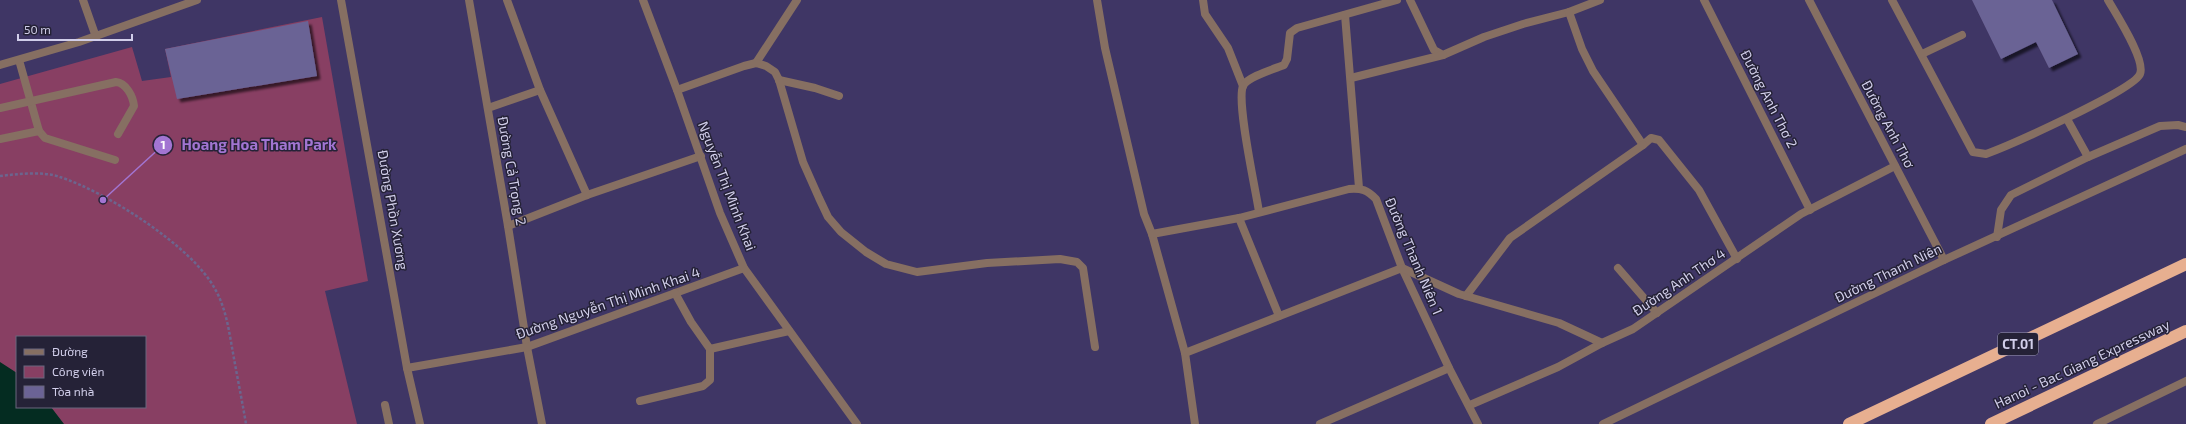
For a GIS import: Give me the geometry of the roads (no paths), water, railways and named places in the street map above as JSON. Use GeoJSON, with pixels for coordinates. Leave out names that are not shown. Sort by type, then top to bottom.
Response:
{"type":"FeatureCollection","features":[{"type":"Feature","properties":{"kind":"highway","name":"CT.01"},"geometry":{"type":"LineString","coordinates":[[1849,424],[2186,264]]}},
{"type":"Feature","properties":{"kind":"highway","name":"Hanoi - Bac Giang Expressway"},"geometry":{"type":"LineString","coordinates":[[1991,424],[2186,331]]}},
{"type":"Feature","properties":{"kind":"street"},"geometry":{"type":"LineString","coordinates":[[83,0],[96,36]]}},
{"type":"Feature","properties":{"kind":"street"},"geometry":{"type":"LineString","coordinates":[[0,65],[96,36],[197,0]]}},
{"type":"Feature","properties":{"kind":"street","name":"Đường Phồn Xương"},"geometry":{"type":"LineString","coordinates":[[341,0],[407,368],[420,424]]}},
{"type":"Feature","properties":{"kind":"street","name":"Đường Cả Trọng 2"},"geometry":{"type":"LineString","coordinates":[[469,0],[508,226],[527,347],[542,424]]}},
{"type":"Feature","properties":{"kind":"street"},"geometry":{"type":"LineString","coordinates":[[507,0],[540,90],[587,195]]}},
{"type":"Feature","properties":{"kind":"street","name":"Nguyễn Thị Minh Khai"},"geometry":{"type":"LineString","coordinates":[[642,0],[678,90],[720,213],[744,268],[857,424]]}},
{"type":"Feature","properties":{"kind":"street"},"geometry":{"type":"LineString","coordinates":[[756,63],[797,0]]}},
{"type":"Feature","properties":{"kind":"street"},"geometry":{"type":"LineString","coordinates":[[1097,0],[1105,48],[1144,214],[1152,234],[1186,353],[1195,424]]}},
{"type":"Feature","properties":{"kind":"street"},"geometry":{"type":"LineString","coordinates":[[1203,0],[1205,14],[1228,48],[1243,86],[1241,96],[1245,132],[1259,212]]}},
{"type":"Feature","properties":{"kind":"street"},"geometry":{"type":"LineString","coordinates":[[1243,86],[1251,79],[1284,65],[1287,59],[1290,33],[1297,28],[1397,0]]}},
{"type":"Feature","properties":{"kind":"street"},"geometry":{"type":"LineString","coordinates":[[1410,0],[1434,50],[1443,55]]}},
{"type":"Feature","properties":{"kind":"street"},"geometry":{"type":"LineString","coordinates":[[1351,78],[1443,55],[1484,37],[1523,24],[1569,12],[1600,0]]}},
{"type":"Feature","properties":{"kind":"street","name":"Đường Anh Thơ 2"},"geometry":{"type":"LineString","coordinates":[[1704,0],[1810,210]]}},
{"type":"Feature","properties":{"kind":"street","name":"Đường Anh Thơ"},"geometry":{"type":"LineString","coordinates":[[1809,0],[1944,260]]}},
{"type":"Feature","properties":{"kind":"street"},"geometry":{"type":"LineString","coordinates":[[1892,0],[1973,152],[1986,154],[2001,149],[2067,118],[2132,84],[2140,74],[2141,61],[2108,0]]}},
{"type":"Feature","properties":{"kind":"street"},"geometry":{"type":"LineString","coordinates":[[1569,12],[1593,71],[1643,145]]}},
{"type":"Feature","properties":{"kind":"street"},"geometry":{"type":"LineString","coordinates":[[1152,234],[1239,218],[1359,188],[1351,78],[1344,15]]}},
{"type":"Feature","properties":{"kind":"street"},"geometry":{"type":"LineString","coordinates":[[1922,54],[1962,35]]}},
{"type":"Feature","properties":{"kind":"street"},"geometry":{"type":"LineString","coordinates":[[18,60],[39,131],[50,140],[115,160]]}},
{"type":"Feature","properties":{"kind":"street"},"geometry":{"type":"LineString","coordinates":[[678,90],[744,66],[756,63],[766,66],[775,72],[779,80],[803,162],[828,217],[841,232],[866,252],[886,264],[917,272],[987,263],[1060,259],[1077,262],[1083,268],[1095,347]]}},
{"type":"Feature","properties":{"kind":"street"},"geometry":{"type":"LineString","coordinates":[[779,80],[815,88],[839,96]]}},
{"type":"Feature","properties":{"kind":"street"},"geometry":{"type":"LineString","coordinates":[[0,108],[121,82],[125,85],[134,106],[118,134]]}},
{"type":"Feature","properties":{"kind":"street"},"geometry":{"type":"LineString","coordinates":[[488,108],[540,90]]}},
{"type":"Feature","properties":{"kind":"street"},"geometry":{"type":"LineString","coordinates":[[2067,118],[2088,157]]}},
{"type":"Feature","properties":{"kind":"street"},"geometry":{"type":"LineString","coordinates":[[1996,237],[2001,210],[2011,195],[2088,157],[2160,126],[2178,125],[2186,127]]}},
{"type":"Feature","properties":{"kind":"street"},"geometry":{"type":"LineString","coordinates":[[0,139],[39,131]]}},
{"type":"Feature","properties":{"kind":"street"},"geometry":{"type":"LineString","coordinates":[[1466,296],[1510,238],[1652,138],[1655,138],[1662,143],[1700,190],[1737,259]]}},
{"type":"Feature","properties":{"kind":"street","name":"Đường Thanh Niên"},"geometry":{"type":"LineString","coordinates":[[1603,424],[1944,260],[2186,149]]}},
{"type":"Feature","properties":{"kind":"street"},"geometry":{"type":"LineString","coordinates":[[508,226],[587,195],[701,156]]}},
{"type":"Feature","properties":{"kind":"street","name":"Đường Anh Thơ 4"},"geometry":{"type":"LineString","coordinates":[[1470,405],[1558,367],[1602,343],[1633,329],[1810,210],[1895,166]]}},
{"type":"Feature","properties":{"kind":"street","name":"Đường Thanh Niên 1"},"geometry":{"type":"LineString","coordinates":[[1359,188],[1368,191],[1376,199],[1402,268],[1449,368],[1470,405],[1478,424]]}},
{"type":"Feature","properties":{"kind":"street"},"geometry":{"type":"LineString","coordinates":[[1239,218],[1279,316]]}},
{"type":"Feature","properties":{"kind":"street","name":"Đường Nguyễn Thị Minh Khai 4"},"geometry":{"type":"LineString","coordinates":[[407,368],[527,347],[744,268]]}},
{"type":"Feature","properties":{"kind":"street"},"geometry":{"type":"LineString","coordinates":[[1186,353],[1402,268],[1466,296],[1559,323],[1602,343]]}},
{"type":"Feature","properties":{"kind":"street"},"geometry":{"type":"LineString","coordinates":[[1618,268],[1657,313]]}},
{"type":"Feature","properties":{"kind":"street"},"geometry":{"type":"LineString","coordinates":[[640,401],[703,386],[710,380],[710,349],[691,322],[675,293]]}},
{"type":"Feature","properties":{"kind":"street"},"geometry":{"type":"LineString","coordinates":[[710,349],[789,331]]}},
{"type":"Feature","properties":{"kind":"street"},"geometry":{"type":"LineString","coordinates":[[1320,424],[1449,368]]}},
{"type":"Feature","properties":{"kind":"street"},"geometry":{"type":"LineString","coordinates":[[2097,424],[2186,381]]}},
{"type":"Feature","properties":{"kind":"street"},"geometry":{"type":"LineString","coordinates":[[385,405],[389,424]]}},
{"type":"Feature","properties":{"kind":"place","name":"Hoang Hoa Tham Park"},"geometry":{"type":"Point","coordinates":[103,200]}}]}
